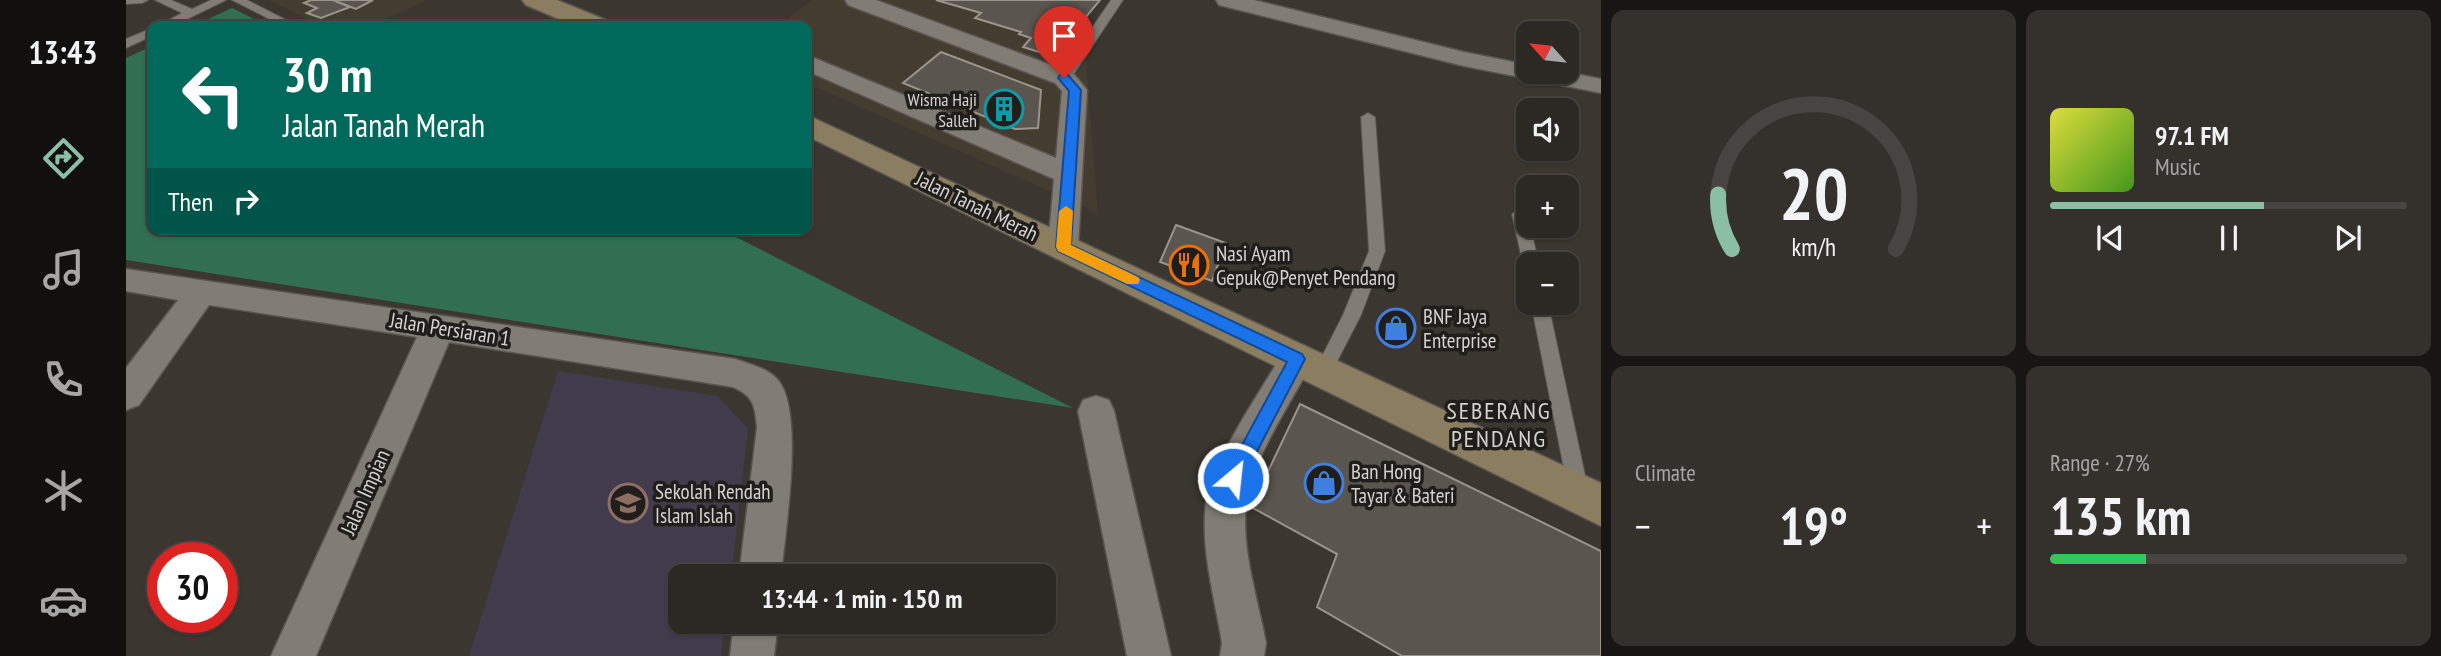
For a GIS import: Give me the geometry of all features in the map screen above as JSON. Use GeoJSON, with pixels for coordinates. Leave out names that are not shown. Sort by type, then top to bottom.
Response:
{"type":"FeatureCollection","features":[{"type":"Feature","properties":{"kind":"main road"},"geometry":{"type":"LineString","coordinates":[[535,0],[585,21]]}},
{"type":"Feature","properties":{"kind":"main road"},"geometry":{"type":"LineString","coordinates":[[570,0],[602,21]]}},
{"type":"Feature","properties":{"kind":"main road","name":"Jalan Tanah Merah"},"geometry":{"type":"LineString","coordinates":[[812,126],[1590,499]]}},
{"type":"Feature","properties":{"kind":"street"},"geometry":{"type":"LineString","coordinates":[[856,0],[1064,78],[1075,90],[1063,247]]}},
{"type":"Feature","properties":{"kind":"street"},"geometry":{"type":"LineString","coordinates":[[1227,0],[1516,70]]}},
{"type":"Feature","properties":{"kind":"street"},"geometry":{"type":"LineString","coordinates":[[812,64],[1068,174]]}},
{"type":"Feature","properties":{"kind":"street"},"geometry":{"type":"LineString","coordinates":[[1579,82],[1601,86]]}},
{"type":"Feature","properties":{"kind":"street","name":"Jalan Persiaran 1"},"geometry":{"type":"LineString","coordinates":[[126,280],[735,373],[754,379],[769,391],[774,408],[775,427],[761,564]]}},
{"type":"Feature","properties":{"kind":"street"},"geometry":{"type":"LineString","coordinates":[[126,395],[201,292]]}},
{"type":"Feature","properties":{"kind":"street","name":"Jalan Impian"},"geometry":{"type":"LineString","coordinates":[[293,656],[438,328]]}},
{"type":"Feature","properties":{"kind":"street"},"geometry":{"type":"LineString","coordinates":[[1242,656],[1244,643],[1227,529],[1226,502],[1233,478],[1310,365]]}},
{"type":"Feature","properties":{"kind":"street"},"geometry":{"type":"LineString","coordinates":[[1096,411],[1149,656]]}},
{"type":"Feature","properties":{"kind":"street"},"geometry":{"type":"LineString","coordinates":[[752,656],[755,634]]}},
{"type":"Feature","properties":{"kind":"lane"},"geometry":{"type":"LineString","coordinates":[[126,1],[142,0]]}},
{"type":"Feature","properties":{"kind":"lane"},"geometry":{"type":"LineString","coordinates":[[161,0],[192,13]]}},
{"type":"Feature","properties":{"kind":"lane"},"geometry":{"type":"LineString","coordinates":[[175,21],[220,0]]}},
{"type":"Feature","properties":{"kind":"lane"},"geometry":{"type":"LineString","coordinates":[[239,0],[282,21]]}},
{"type":"Feature","properties":{"kind":"lane"},"geometry":{"type":"LineString","coordinates":[[1064,78],[1117,0]]}},
{"type":"Feature","properties":{"kind":"lane"},"geometry":{"type":"LineString","coordinates":[[126,44],[147,34]]}},
{"type":"Feature","properties":{"kind":"lane"},"geometry":{"type":"LineString","coordinates":[[1310,365],[1352,315],[1377,251],[1368,117]]}},
{"type":"Feature","properties":{"kind":"lane"},"geometry":{"type":"LineString","coordinates":[[1542,315],[1590,499]]}},
{"type":"Feature","properties":{"kind":"shaded area"},"geometry":{"type":"Polygon","coordinates":[[[269,0],[427,0],[381,21],[311,21],[269,0]]]}},
{"type":"Feature","properties":{"kind":"shaded area"},"geometry":{"type":"Polygon","coordinates":[[[812,0],[1100,0],[1083,20],[1098,213],[812,85],[812,21],[785,21],[812,0]]]}},
{"type":"Feature","properties":{"kind":"shaded area","name":"Sekolah Rendah Islam Islah"},"geometry":{"type":"Polygon","coordinates":[[[558,371],[718,396],[748,429],[732,564],[668,564],[668,634],[724,634],[721,656],[469,656],[558,371]]]}},
{"type":"Feature","properties":{"kind":"green space"},"geometry":{"type":"Polygon","coordinates":[[[232,8],[258,21],[204,21],[232,8]]]}},
{"type":"Feature","properties":{"kind":"green space"},"geometry":{"type":"Polygon","coordinates":[[[147,48],[147,235],[732,235],[1073,408],[126,260],[126,58],[147,48]]]}},
{"type":"Feature","properties":{"kind":"building"},"geometry":{"type":"Polygon","coordinates":[[[311,0],[333,0],[350,7],[321,18],[307,13],[317,8],[304,3],[311,0]]]}},
{"type":"Feature","properties":{"kind":"building"},"geometry":{"type":"Polygon","coordinates":[[[333,0],[373,0],[356,9],[333,0]]]}},
{"type":"Feature","properties":{"kind":"building"},"geometry":{"type":"Polygon","coordinates":[[[936,0],[1100,0],[1071,35],[1078,36],[1059,58],[1023,47],[1031,38],[1019,34],[1021,32],[975,18],[981,13],[936,0]]]}},
{"type":"Feature","properties":{"kind":"building","name":"Wisma Haji Salleh"},"geometry":{"type":"Polygon","coordinates":[[[941,52],[1041,90],[1038,128],[1015,129],[903,83],[941,52]]]}},
{"type":"Feature","properties":{"kind":"building"},"geometry":{"type":"Polygon","coordinates":[[[1176,225],[1226,243],[1212,281],[1160,262],[1176,225]]]}},
{"type":"Feature","properties":{"kind":"building"},"geometry":{"type":"Polygon","coordinates":[[[1300,404],[1601,551],[1601,656],[1402,656],[1317,607],[1337,554],[1251,507],[1300,404]]]}},
{"type":"Feature","properties":{"kind":"slow traffic"},"geometry":{"type":"LineString","coordinates":[[1066,211],[1063,247],[1133,280]]}},
{"type":"Feature","properties":{"kind":"place","name":"Wisma Haji Salleh"},"geometry":{"type":"Point","coordinates":[1004,109]}},
{"type":"Feature","properties":{"kind":"place","name":"Nasi Ayam Gepuk@Penyet Pendang"},"geometry":{"type":"Point","coordinates":[1189,265]}},
{"type":"Feature","properties":{"kind":"place","name":"BNF Jaya Enterprise"},"geometry":{"type":"Point","coordinates":[1396,328]}},
{"type":"Feature","properties":{"kind":"place","name":"Ban Hong Tayar & Bateri"},"geometry":{"type":"Point","coordinates":[1324,483]}},
{"type":"Feature","properties":{"kind":"place","name":"Sekolah Rendah Islam Islah"},"geometry":{"type":"Point","coordinates":[628,503]}},
{"type":"Feature","properties":{"kind":"district","name":"SEBERANG PENDANG"},"geometry":{"type":"Point","coordinates":[1499,424]}},
{"type":"Feature","properties":{"kind":"route"},"geometry":{"type":"LineString","coordinates":[[1064,78],[1072,83],[1075,90],[1063,247],[1297,359],[1233,478]]}}]}
